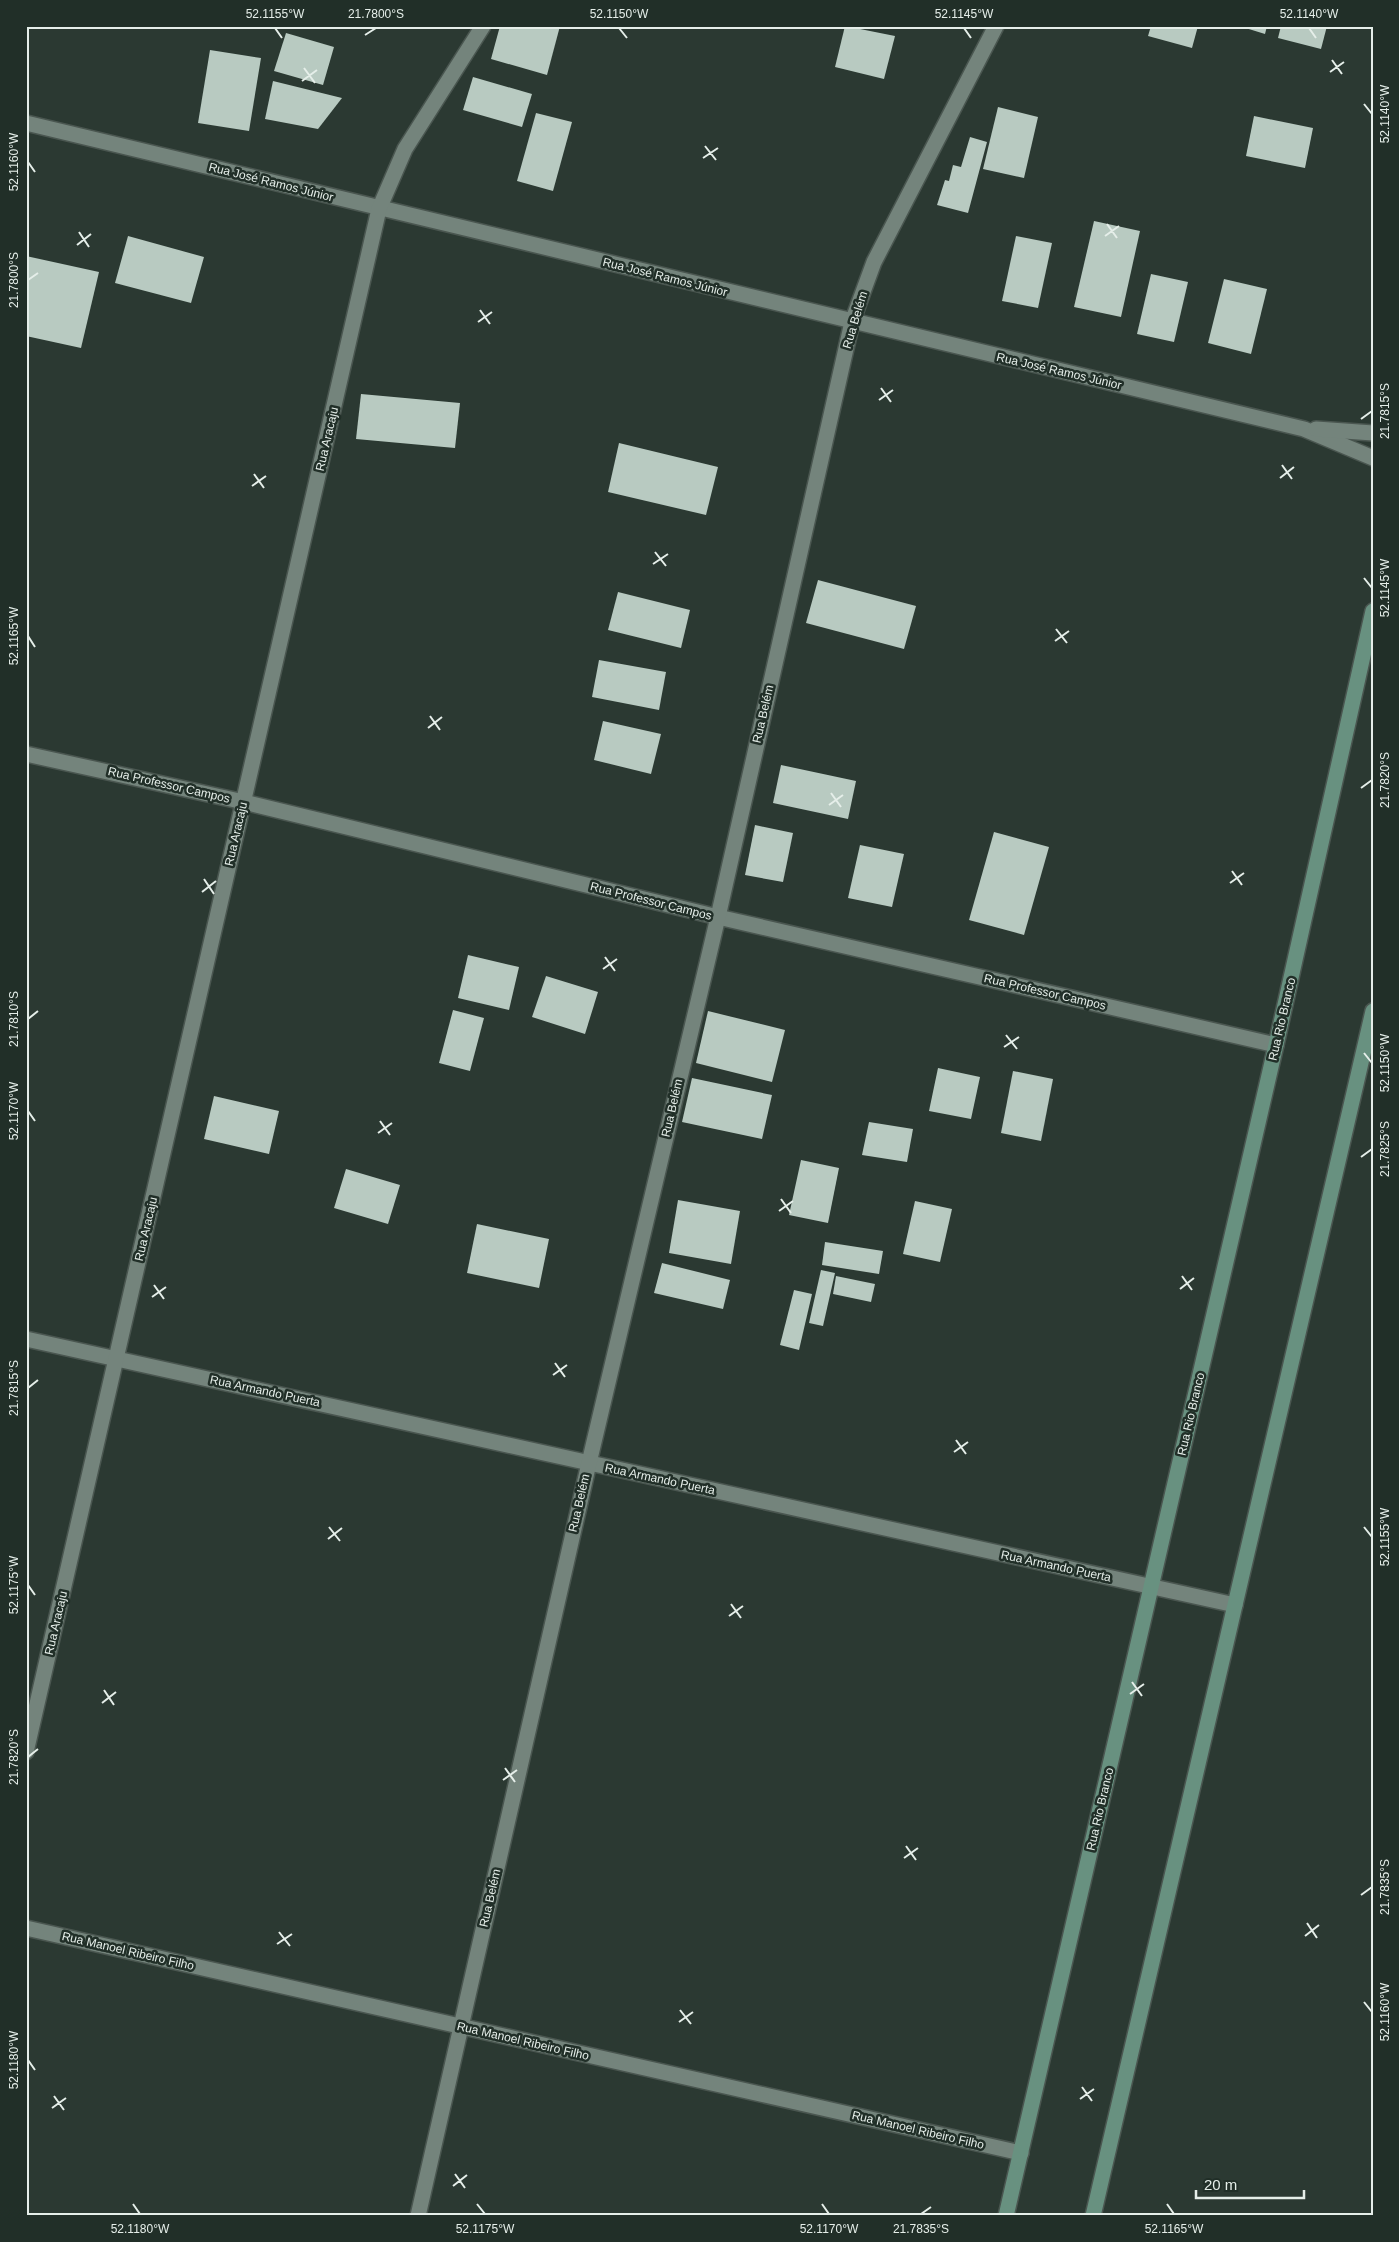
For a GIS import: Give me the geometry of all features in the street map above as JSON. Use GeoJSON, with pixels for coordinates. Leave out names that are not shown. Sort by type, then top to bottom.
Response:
{"type":"FeatureCollection","features":[{"type":"Feature","properties":{"kind":"street","name":"Rua Aracaju"},"geometry":{"type":"LineString","coordinates":[[26,1752],[379,209],[405,149],[483,26]]}},
{"type":"Feature","properties":{"kind":"street","name":"Rua Belém"},"geometry":{"type":"LineString","coordinates":[[418,2216],[588,1463],[718,917],[852,322],[874,262],[996,26]]}},
{"type":"Feature","properties":{"kind":"street","name":"Rua José Ramos Júnior"},"geometry":{"type":"LineString","coordinates":[[26,123],[1304,429],[1373,458]]}},
{"type":"Feature","properties":{"kind":"street","name":"Rua José Ramos Júnior"},"geometry":{"type":"LineString","coordinates":[[1304,429],[1373,432]]}},
{"type":"Feature","properties":{"kind":"street","name":"Rua Rio Branco"},"geometry":{"type":"LineString","coordinates":[[1006,2216],[1276,1045],[1373,612]]}},
{"type":"Feature","properties":{"kind":"street","name":"Rua Professor Campos"},"geometry":{"type":"LineString","coordinates":[[26,754],[244,802],[718,917],[1276,1045]]}},
{"type":"Feature","properties":{"kind":"street"},"geometry":{"type":"LineString","coordinates":[[1093,2216],[1373,1011]]}},
{"type":"Feature","properties":{"kind":"street","name":"Rua Armando Puerta"},"geometry":{"type":"LineString","coordinates":[[26,1339],[1236,1605]]}},
{"type":"Feature","properties":{"kind":"street","name":"Rua Manoel Ribeiro Filho"},"geometry":{"type":"LineString","coordinates":[[26,1928],[1021,2153]]}},
{"type":"Feature","properties":{"kind":"building"},"geometry":{"type":"Polygon","coordinates":[[[500,26],[560,26],[547,75],[491,59],[500,26]]]}},
{"type":"Feature","properties":{"kind":"building"},"geometry":{"type":"Polygon","coordinates":[[[845,26],[895,36],[884,79],[835,67],[845,26]]]}},
{"type":"Feature","properties":{"kind":"building"},"geometry":{"type":"Polygon","coordinates":[[[1151,26],[1198,26],[1192,48],[1148,36],[1151,26]]]}},
{"type":"Feature","properties":{"kind":"building"},"geometry":{"type":"Polygon","coordinates":[[[1239,26],[1267,26],[1265,34],[1239,26]]]}},
{"type":"Feature","properties":{"kind":"building"},"geometry":{"type":"Polygon","coordinates":[[[1281,26],[1327,26],[1321,49],[1278,38],[1281,26]]]}},
{"type":"Feature","properties":{"kind":"building"},"geometry":{"type":"Polygon","coordinates":[[[286,33],[334,47],[323,85],[274,71],[286,33]]]}},
{"type":"Feature","properties":{"kind":"building"},"geometry":{"type":"Polygon","coordinates":[[[210,50],[261,58],[249,131],[198,123],[210,50]]]}},
{"type":"Feature","properties":{"kind":"building"},"geometry":{"type":"Polygon","coordinates":[[[473,77],[532,94],[522,127],[463,110],[473,77]]]}},
{"type":"Feature","properties":{"kind":"building"},"geometry":{"type":"Polygon","coordinates":[[[273,81],[342,98],[318,129],[265,119],[273,81]]]}},
{"type":"Feature","properties":{"kind":"building"},"geometry":{"type":"Polygon","coordinates":[[[998,107],[1038,117],[1024,178],[983,169],[998,107]]]}},
{"type":"Feature","properties":{"kind":"building"},"geometry":{"type":"Polygon","coordinates":[[[536,113],[572,122],[553,191],[517,181],[536,113]]]}},
{"type":"Feature","properties":{"kind":"building"},"geometry":{"type":"Polygon","coordinates":[[[1254,116],[1313,128],[1305,168],[1246,156],[1254,116]]]}},
{"type":"Feature","properties":{"kind":"building"},"geometry":{"type":"Polygon","coordinates":[[[970,137],[987,142],[968,213],[937,205],[945,180],[949,181],[953,165],[961,167],[970,137]]]}},
{"type":"Feature","properties":{"kind":"building"},"geometry":{"type":"Polygon","coordinates":[[[1094,221],[1140,231],[1121,317],[1074,307],[1094,221]]]}},
{"type":"Feature","properties":{"kind":"building"},"geometry":{"type":"Polygon","coordinates":[[[128,236],[204,257],[191,303],[115,283],[128,236]]]}},
{"type":"Feature","properties":{"kind":"building"},"geometry":{"type":"Polygon","coordinates":[[[1016,236],[1052,243],[1038,308],[1002,301],[1016,236]]]}},
{"type":"Feature","properties":{"kind":"building"},"geometry":{"type":"Polygon","coordinates":[[[26,256],[99,272],[81,348],[26,336],[26,256]]]}},
{"type":"Feature","properties":{"kind":"building"},"geometry":{"type":"Polygon","coordinates":[[[1151,274],[1188,282],[1174,342],[1137,334],[1151,274]]]}},
{"type":"Feature","properties":{"kind":"building"},"geometry":{"type":"Polygon","coordinates":[[[1224,279],[1267,289],[1251,354],[1208,343],[1224,279]]]}},
{"type":"Feature","properties":{"kind":"building"},"geometry":{"type":"Polygon","coordinates":[[[361,394],[460,403],[455,448],[356,439],[361,394]]]}},
{"type":"Feature","properties":{"kind":"building"},"geometry":{"type":"Polygon","coordinates":[[[619,443],[718,467],[706,515],[608,492],[619,443]]]}},
{"type":"Feature","properties":{"kind":"building"},"geometry":{"type":"Polygon","coordinates":[[[818,580],[916,606],[904,649],[806,623],[818,580]]]}},
{"type":"Feature","properties":{"kind":"building"},"geometry":{"type":"Polygon","coordinates":[[[618,592],[690,610],[681,648],[608,630],[618,592]]]}},
{"type":"Feature","properties":{"kind":"building"},"geometry":{"type":"Polygon","coordinates":[[[599,660],[666,672],[659,710],[592,697],[599,660]]]}},
{"type":"Feature","properties":{"kind":"building"},"geometry":{"type":"Polygon","coordinates":[[[603,721],[661,734],[651,774],[594,760],[603,721]]]}},
{"type":"Feature","properties":{"kind":"building"},"geometry":{"type":"Polygon","coordinates":[[[781,765],[856,781],[848,819],[773,803],[781,765]]]}},
{"type":"Feature","properties":{"kind":"building"},"geometry":{"type":"Polygon","coordinates":[[[755,825],[793,833],[783,882],[745,875],[755,825]]]}},
{"type":"Feature","properties":{"kind":"building"},"geometry":{"type":"Polygon","coordinates":[[[994,832],[1049,847],[1024,935],[969,920],[994,832]]]}},
{"type":"Feature","properties":{"kind":"building"},"geometry":{"type":"Polygon","coordinates":[[[860,845],[904,854],[892,907],[848,898],[860,845]]]}},
{"type":"Feature","properties":{"kind":"building"},"geometry":{"type":"Polygon","coordinates":[[[468,955],[519,967],[509,1010],[458,998],[468,955]]]}},
{"type":"Feature","properties":{"kind":"building"},"geometry":{"type":"Polygon","coordinates":[[[546,976],[598,992],[585,1034],[532,1017],[546,976]]]}},
{"type":"Feature","properties":{"kind":"building"},"geometry":{"type":"Polygon","coordinates":[[[453,1010],[484,1018],[470,1071],[439,1063],[453,1010]]]}},
{"type":"Feature","properties":{"kind":"building"},"geometry":{"type":"Polygon","coordinates":[[[708,1011],[785,1030],[772,1082],[696,1063],[708,1011]]]}},
{"type":"Feature","properties":{"kind":"building"},"geometry":{"type":"Polygon","coordinates":[[[938,1068],[980,1077],[971,1119],[929,1111],[938,1068]]]}},
{"type":"Feature","properties":{"kind":"building"},"geometry":{"type":"Polygon","coordinates":[[[1013,1071],[1053,1079],[1041,1141],[1001,1133],[1013,1071]]]}},
{"type":"Feature","properties":{"kind":"building"},"geometry":{"type":"Polygon","coordinates":[[[692,1078],[772,1095],[762,1139],[682,1122],[692,1078]]]}},
{"type":"Feature","properties":{"kind":"building"},"geometry":{"type":"Polygon","coordinates":[[[214,1096],[279,1111],[269,1154],[204,1139],[214,1096]]]}},
{"type":"Feature","properties":{"kind":"building"},"geometry":{"type":"Polygon","coordinates":[[[869,1122],[913,1129],[907,1162],[862,1155],[869,1122]]]}},
{"type":"Feature","properties":{"kind":"building"},"geometry":{"type":"Polygon","coordinates":[[[801,1160],[839,1168],[828,1223],[789,1215],[801,1160]]]}},
{"type":"Feature","properties":{"kind":"building"},"geometry":{"type":"Polygon","coordinates":[[[346,1169],[400,1185],[388,1224],[334,1208],[346,1169]]]}},
{"type":"Feature","properties":{"kind":"building"},"geometry":{"type":"Polygon","coordinates":[[[678,1200],[740,1211],[731,1264],[669,1253],[678,1200]]]}},
{"type":"Feature","properties":{"kind":"building"},"geometry":{"type":"Polygon","coordinates":[[[915,1201],[952,1209],[940,1262],[903,1254],[915,1201]]]}},
{"type":"Feature","properties":{"kind":"building"},"geometry":{"type":"Polygon","coordinates":[[[477,1224],[549,1239],[539,1288],[467,1273],[477,1224]]]}},
{"type":"Feature","properties":{"kind":"building"},"geometry":{"type":"Polygon","coordinates":[[[825,1242],[883,1251],[879,1274],[822,1265],[825,1242]]]}},
{"type":"Feature","properties":{"kind":"building"},"geometry":{"type":"Polygon","coordinates":[[[662,1263],[730,1280],[723,1309],[654,1293],[662,1263]]]}},
{"type":"Feature","properties":{"kind":"building"},"geometry":{"type":"Polygon","coordinates":[[[821,1270],[835,1273],[823,1326],[809,1323],[821,1270]]]}},
{"type":"Feature","properties":{"kind":"building"},"geometry":{"type":"Polygon","coordinates":[[[836,1276],[875,1284],[871,1302],[833,1294],[836,1276]]]}},
{"type":"Feature","properties":{"kind":"building"},"geometry":{"type":"Polygon","coordinates":[[[794,1290],[812,1294],[799,1350],[780,1345],[794,1290]]]}}]}
